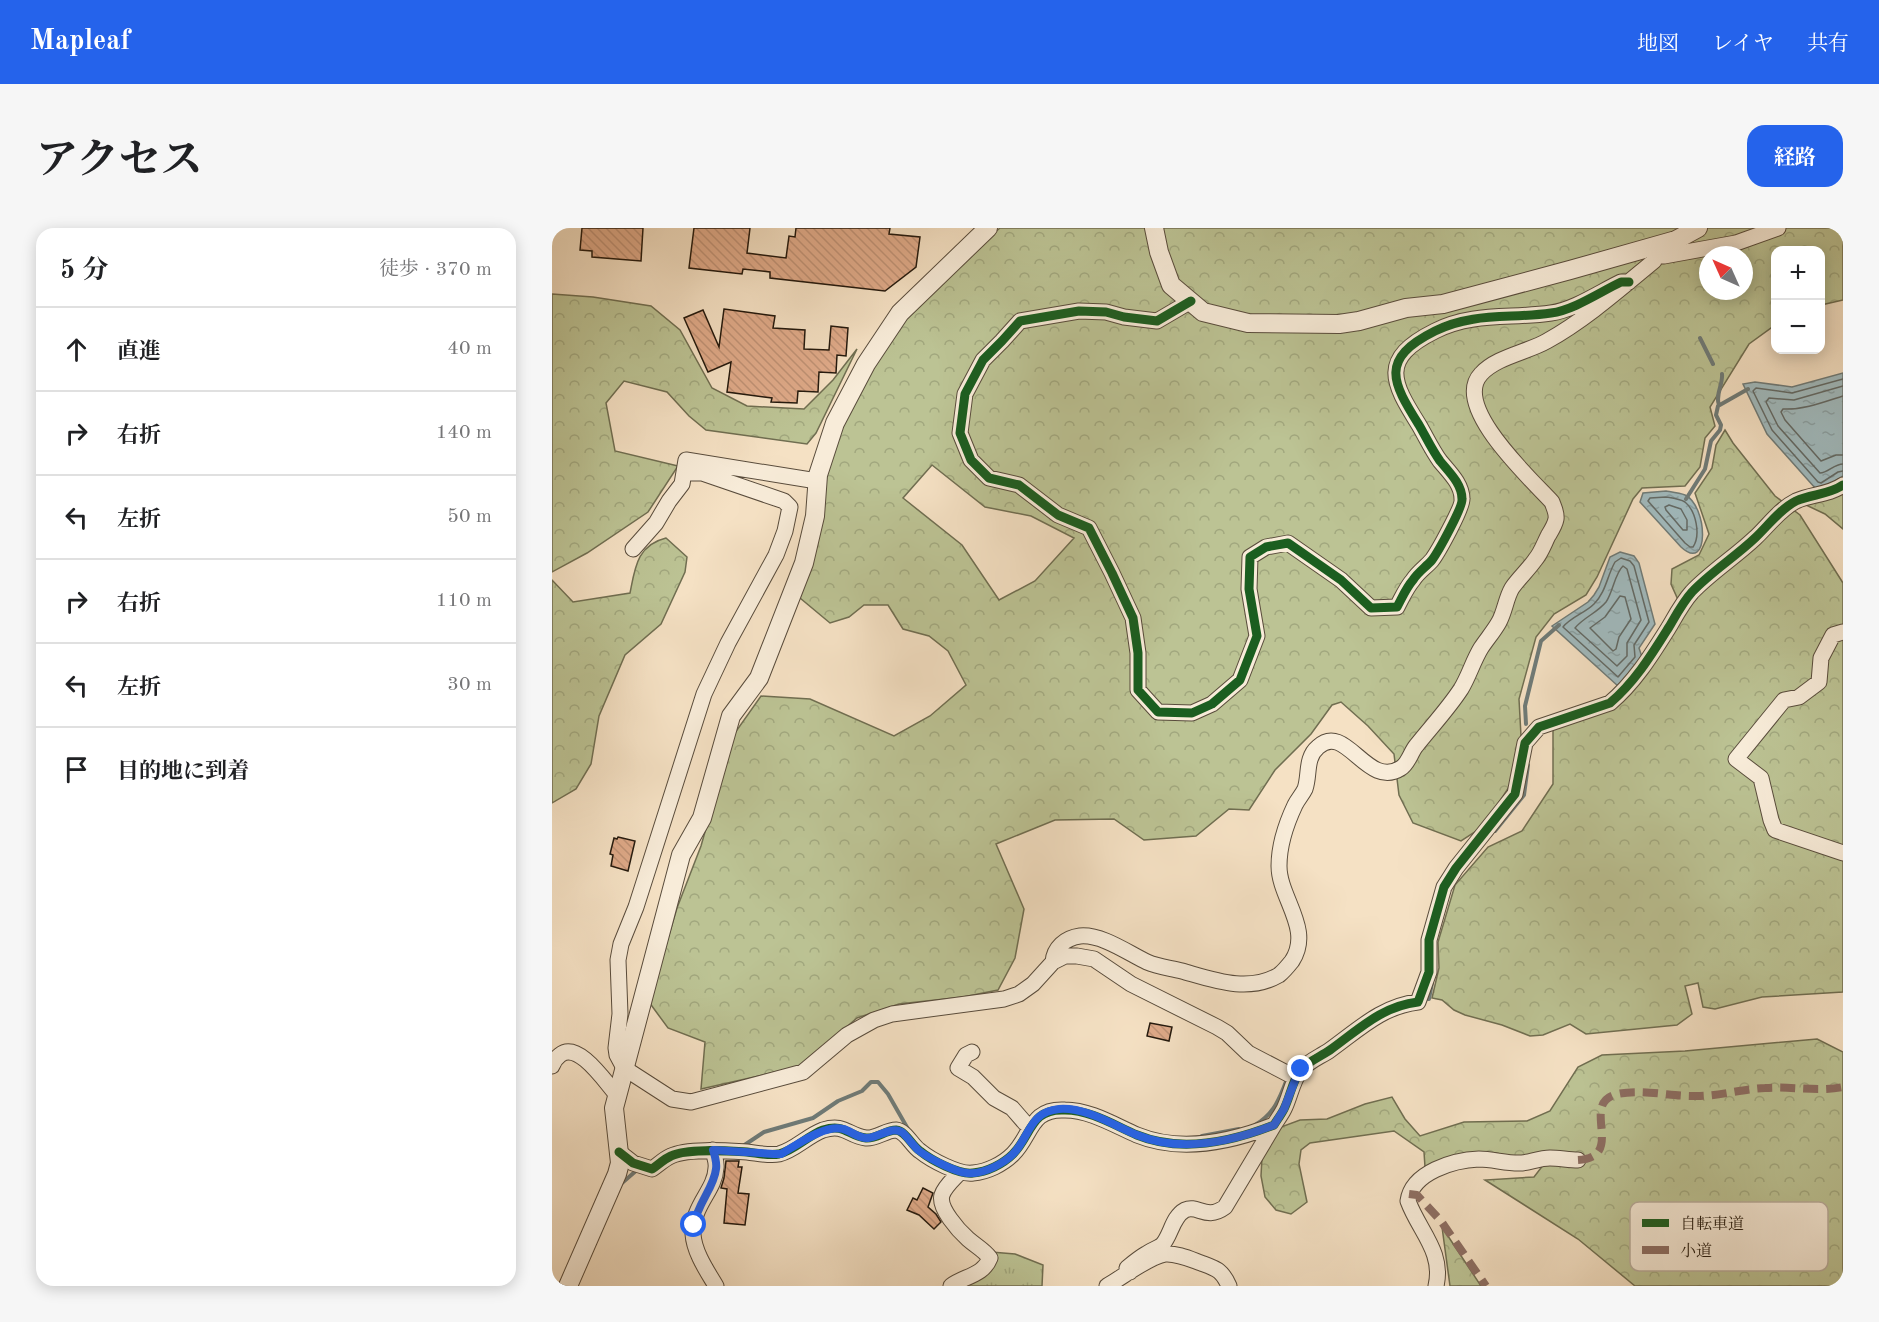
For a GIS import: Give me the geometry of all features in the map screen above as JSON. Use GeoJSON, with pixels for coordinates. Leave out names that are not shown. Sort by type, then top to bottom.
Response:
{"type":"FeatureCollection","features":[{"type":"Feature","properties":{"kind":"street"},"geometry":{"type":"LineString","coordinates":[[568,1286],[620,1163],[614,1108],[681,855],[702,818],[730,716],[759,678],[804,563],[815,516],[818,475],[835,423],[866,364],[900,313],[988,228]]}},
{"type":"Feature","properties":{"kind":"street"},"geometry":{"type":"LineString","coordinates":[[1154,228],[1159,252],[1171,285],[1203,312],[1248,323],[1339,324],[1406,308],[1443,304],[1654,251],[1698,228]]}},
{"type":"Feature","properties":{"kind":"street"},"geometry":{"type":"LineString","coordinates":[[1654,251],[1664,256],[1736,243],[1778,228]]}},
{"type":"Feature","properties":{"kind":"street"},"geometry":{"type":"LineString","coordinates":[[1053,962],[1054,954],[1059,946],[1080,936],[1119,947],[1149,963],[1230,983],[1258,983],[1281,974],[1288,966],[1294,957],[1299,939],[1297,923],[1282,884],[1279,863],[1288,822],[1306,787],[1310,757],[1314,750],[1326,741],[1339,742],[1377,770],[1393,771],[1401,768],[1460,690],[1483,646],[1501,620],[1510,593],[1536,559],[1556,520],[1552,502],[1489,432],[1475,399],[1476,380],[1482,372],[1496,364],[1544,343],[1562,332],[1654,261],[1654,251]]}},
{"type":"Feature","properties":{"kind":"street"},"geometry":{"type":"LineString","coordinates":[[1191,301],[1157,321],[1106,312],[1079,311],[1020,321],[983,360],[965,394],[960,433],[971,460],[990,478],[1019,485],[1058,515],[1089,528],[1133,618],[1138,653],[1138,690],[1158,712],[1191,713],[1212,704],[1240,680],[1257,636],[1249,589],[1250,557],[1266,547],[1288,543],[1341,580],[1371,608],[1397,607],[1412,580],[1432,559],[1463,502],[1461,490],[1438,458],[1397,386],[1395,368],[1405,351],[1436,331],[1468,319],[1552,313],[1567,309],[1622,282],[1629,282]]}},
{"type":"Feature","properties":{"kind":"street"},"geometry":{"type":"LineString","coordinates":[[633,549],[656,523],[682,484],[686,460],[817,481]]}},
{"type":"Feature","properties":{"kind":"street"},"geometry":{"type":"LineString","coordinates":[[684,473],[702,473],[784,501],[790,507],[785,531],[776,555],[723,653],[704,694],[636,907],[621,944],[618,960],[620,1014],[616,1048],[624,1068],[672,1099],[691,1102],[803,1072],[847,1035],[874,1020],[892,1014],[1004,999],[1019,994],[1033,984],[1053,962],[1065,956],[1077,956],[1094,959],[1136,987],[1217,1027],[1248,1053],[1292,1076]]}},
{"type":"Feature","properties":{"kind":"street"},"geometry":{"type":"LineString","coordinates":[[1130,1272],[1127,1268],[1143,1255],[1162,1245],[1177,1218],[1185,1210],[1217,1213],[1225,1207],[1284,1109],[1292,1076],[1383,1012],[1418,1002],[1429,972],[1429,940],[1443,887],[1456,867],[1515,794],[1525,743],[1532,733],[1539,727],[1610,703],[1620,695],[1645,666],[1690,594],[1706,578],[1754,540],[1796,501],[1827,492],[1843,484]]}},
{"type":"Feature","properties":{"kind":"street"},"geometry":{"type":"LineString","coordinates":[[1843,632],[1833,635],[1821,658],[1820,682],[1799,698],[1784,700],[1736,759],[1761,778],[1775,830],[1843,853]]}},
{"type":"Feature","properties":{"kind":"street"},"geometry":{"type":"LineString","coordinates":[[553,1062],[565,1051],[574,1051],[591,1064],[617,1095]]}},
{"type":"Feature","properties":{"kind":"street"},"geometry":{"type":"LineString","coordinates":[[972,1052],[966,1055],[958,1068],[974,1077],[994,1098],[1012,1108],[1027,1125]]}},
{"type":"Feature","properties":{"kind":"street"},"geometry":{"type":"LineString","coordinates":[[619,1152],[644,1167],[652,1169],[676,1155],[713,1150],[781,1154],[825,1130],[842,1128],[863,1138],[869,1138],[896,1130],[902,1133],[920,1152],[960,1172],[969,1174],[990,1169],[1002,1162],[1013,1154],[1027,1125],[1043,1114],[1059,1109],[1083,1112],[1153,1141],[1186,1145],[1219,1141],[1274,1125]]}},
{"type":"Feature","properties":{"kind":"street"},"geometry":{"type":"LineString","coordinates":[[713,1150],[717,1166],[715,1177],[696,1213],[693,1237],[698,1253],[716,1286]]}},
{"type":"Feature","properties":{"kind":"street"},"geometry":{"type":"LineString","coordinates":[[1436,1286],[1439,1274],[1438,1261],[1408,1201],[1409,1194],[1418,1180],[1430,1172],[1471,1160],[1521,1163],[1549,1158],[1578,1160]]}},
{"type":"Feature","properties":{"kind":"street"},"geometry":{"type":"LineString","coordinates":[[951,1286],[980,1272],[988,1264],[990,1258],[954,1224],[941,1200],[943,1192],[960,1172]]}},
{"type":"Feature","properties":{"kind":"street"},"geometry":{"type":"LineString","coordinates":[[1107,1286],[1155,1257],[1165,1254],[1176,1255],[1216,1268],[1223,1273],[1229,1286]]}},
{"type":"Feature","properties":{"kind":"green space"},"geometry":{"type":"Polygon","coordinates":[[[1000,228],[1843,228],[1843,300],[1825,304],[1825,246],[1771,246],[1771,328],[1749,344],[1710,407],[1715,426],[1705,438],[1700,467],[1685,486],[1642,488],[1633,499],[1597,577],[1586,595],[1554,614],[1536,637],[1519,699],[1521,736],[1511,784],[1478,830],[1461,841],[1413,823],[1399,795],[1394,754],[1341,702],[1332,705],[1311,734],[1275,770],[1249,810],[1229,809],[1196,836],[1144,840],[1114,819],[1055,820],[996,844],[1024,909],[1015,958],[998,990],[963,997],[899,1004],[857,1018],[802,1066],[701,1089],[705,1042],[668,1028],[649,1002],[677,908],[701,846],[732,737],[761,696],[810,699],[894,736],[930,716],[966,685],[948,651],[929,636],[903,629],[888,605],[864,605],[849,617],[830,623],[800,598],[823,480],[845,419],[871,368],[902,321],[965,258],[1000,228]],[[932,465],[903,498],[962,545],[999,600],[1035,581],[1074,538],[1031,516],[985,507],[932,465]]]}},
{"type":"Feature","properties":{"kind":"green space"},"geometry":{"type":"Polygon","coordinates":[[[552,294],[593,297],[651,306],[680,330],[712,388],[747,406],[804,409],[833,380],[857,349],[816,433],[807,444],[706,430],[689,416],[667,392],[624,381],[606,403],[615,451],[678,466],[648,512],[587,553],[552,572],[552,294]]]}},
{"type":"Feature","properties":{"kind":"green space"},"geometry":{"type":"Polygon","coordinates":[[[1725,430],[1775,496],[1800,515],[1843,583],[1843,992],[1762,997],[1715,1009],[1703,1007],[1698,983],[1685,986],[1692,1014],[1677,1025],[1586,1034],[1570,1024],[1543,1035],[1530,1036],[1454,1010],[1442,1000],[1432,998],[1439,968],[1438,942],[1455,885],[1488,847],[1522,831],[1553,784],[1553,728],[1613,707],[1683,611],[1671,584],[1672,569],[1699,555],[1709,534],[1695,493],[1712,468],[1716,445],[1725,430]]]}},
{"type":"Feature","properties":{"kind":"green space"},"geometry":{"type":"Polygon","coordinates":[[[1843,490],[1843,529],[1825,514],[1806,505],[1843,490]]]}},
{"type":"Feature","properties":{"kind":"green space"},"geometry":{"type":"Polygon","coordinates":[[[666,538],[687,557],[685,572],[661,624],[625,655],[599,716],[591,764],[576,789],[552,803],[552,580],[573,602],[630,593],[636,566],[643,552],[656,541],[666,538]]]}},
{"type":"Feature","properties":{"kind":"green space"},"geometry":{"type":"Polygon","coordinates":[[[1817,1039],[1843,1052],[1843,1286],[1635,1286],[1578,1239],[1485,1180],[1534,1177],[1544,1164],[1496,1153],[1463,1155],[1425,1167],[1424,1152],[1394,1131],[1310,1143],[1301,1150],[1299,1164],[1307,1202],[1291,1214],[1276,1210],[1265,1197],[1261,1176],[1262,1157],[1281,1127],[1300,1120],[1327,1119],[1365,1104],[1392,1097],[1405,1119],[1420,1136],[1464,1122],[1527,1121],[1550,1111],[1578,1067],[1602,1055],[1685,1051],[1817,1039]]]}},
{"type":"Feature","properties":{"kind":"green space"},"geometry":{"type":"Polygon","coordinates":[[[1442,1227],[1481,1286],[1450,1286],[1442,1227]]]}},
{"type":"Feature","properties":{"kind":"green space"},"geometry":{"type":"Polygon","coordinates":[[[991,1252],[1015,1254],[1043,1265],[1042,1286],[955,1286],[991,1252]]]}},
{"type":"Feature","properties":{"kind":"water"},"geometry":{"type":"Polygon","coordinates":[[[1843,373],[1843,476],[1823,489],[1816,489],[1767,434],[1743,384],[1755,382],[1792,387],[1843,373]]]}},
{"type":"Feature","properties":{"kind":"water"},"geometry":{"type":"Polygon","coordinates":[[[1666,491],[1685,495],[1693,502],[1698,512],[1703,535],[1697,552],[1690,553],[1681,547],[1640,502],[1643,493],[1666,491]]]}},
{"type":"Feature","properties":{"kind":"water"},"geometry":{"type":"Polygon","coordinates":[[[1620,552],[1634,556],[1639,563],[1655,624],[1639,648],[1642,657],[1619,687],[1552,626],[1588,602],[1599,587],[1610,557],[1620,552]]]}},
{"type":"Feature","properties":{"kind":"building"},"geometry":{"type":"Polygon","coordinates":[[[582,228],[643,228],[641,261],[592,257],[592,251],[580,250],[582,228]]]}},
{"type":"Feature","properties":{"kind":"building"},"geometry":{"type":"Polygon","coordinates":[[[694,228],[750,228],[747,253],[786,258],[789,236],[795,237],[796,228],[890,228],[889,234],[920,237],[916,267],[885,291],[770,278],[770,272],[743,269],[742,274],[689,268],[694,228]]]}},
{"type":"Feature","properties":{"kind":"building"},"geometry":{"type":"Polygon","coordinates":[[[724,309],[775,316],[773,328],[805,330],[804,349],[829,350],[831,326],[848,328],[846,356],[837,355],[836,373],[819,372],[818,392],[798,391],[797,403],[771,402],[772,398],[727,392],[731,362],[708,372],[684,318],[703,310],[719,347],[724,309]]]}},
{"type":"Feature","properties":{"kind":"building"},"geometry":{"type":"Polygon","coordinates":[[[614,838],[635,841],[628,871],[611,866],[613,855],[610,854],[614,838]]]}},
{"type":"Feature","properties":{"kind":"building"},"geometry":{"type":"Polygon","coordinates":[[[1150,1023],[1172,1027],[1169,1041],[1147,1036],[1150,1023]]]}},
{"type":"Feature","properties":{"kind":"building"},"geometry":{"type":"Polygon","coordinates":[[[726,1161],[739,1161],[738,1167],[742,1167],[738,1193],[749,1194],[745,1225],[724,1223],[727,1189],[721,1188],[726,1161]]]}},
{"type":"Feature","properties":{"kind":"building"},"geometry":{"type":"Polygon","coordinates":[[[923,1188],[933,1193],[928,1207],[941,1222],[934,1229],[919,1215],[907,1210],[913,1198],[917,1200],[923,1188]]]}},
{"type":"Feature","properties":{"kind":"waterway"},"geometry":{"type":"LineString","coordinates":[[1700,338],[1713,364]]}},
{"type":"Feature","properties":{"kind":"waterway"},"geometry":{"type":"LineString","coordinates":[[1719,405],[1722,374]]}},
{"type":"Feature","properties":{"kind":"waterway"},"geometry":{"type":"LineString","coordinates":[[1686,499],[1705,469],[1711,441],[1720,430],[1721,425],[1716,415],[1718,406],[1748,389]]}},
{"type":"Feature","properties":{"kind":"waterway"},"geometry":{"type":"LineString","coordinates":[[1526,724],[1525,706],[1541,641],[1559,625]]}},
{"type":"Feature","properties":{"kind":"waterway"},"geometry":{"type":"LineString","coordinates":[[1495,831],[1524,795],[1528,765]]}},
{"type":"Feature","properties":{"kind":"waterway"},"geometry":{"type":"LineString","coordinates":[[1423,998],[1429,999],[1432,983]]}},
{"type":"Feature","properties":{"kind":"waterway"},"geometry":{"type":"LineString","coordinates":[[1255,1125],[1272,1111],[1287,1079]]}},
{"type":"Feature","properties":{"kind":"waterway"},"geometry":{"type":"LineString","coordinates":[[743,1146],[764,1132],[813,1118],[838,1101],[862,1091],[871,1082],[878,1082],[888,1094],[908,1129]]}},
{"type":"Feature","properties":{"kind":"waterway"},"geometry":{"type":"LineString","coordinates":[[1202,1136],[1239,1129]]}},
{"type":"Feature","properties":{"kind":"waterway"},"geometry":{"type":"LineString","coordinates":[[622,1183],[637,1170]]}},
{"type":"Feature","properties":{"kind":"marked path"},"geometry":{"type":"LineString","coordinates":[[1578,1160],[1592,1157],[1599,1150],[1602,1141],[1601,1109],[1605,1101],[1614,1095],[1642,1092],[1701,1096],[1765,1088],[1843,1087]]}},
{"type":"Feature","properties":{"kind":"marked path"},"geometry":{"type":"LineString","coordinates":[[1409,1194],[1417,1195],[1441,1221],[1486,1286]]}},
{"type":"Feature","properties":{"kind":"cycle path"},"geometry":{"type":"LineString","coordinates":[[1191,301],[1157,321],[1106,312],[1079,311],[1020,321],[983,360],[965,394],[960,433],[971,460],[989,478],[1019,485],[1058,515],[1089,528],[1133,618],[1138,653],[1138,690],[1158,712],[1192,713],[1212,704],[1240,680],[1257,636],[1249,589],[1250,557],[1266,547],[1288,543],[1341,580],[1371,608],[1397,607],[1417,574],[1432,560],[1459,511],[1462,499],[1457,483],[1437,457],[1397,384],[1398,362],[1405,351],[1417,341],[1449,325],[1492,317],[1536,315],[1560,311],[1578,305],[1621,282],[1629,282]]}},
{"type":"Feature","properties":{"kind":"cycle path"},"geometry":{"type":"LineString","coordinates":[[619,1152],[633,1163],[652,1169],[668,1157],[678,1153],[719,1151],[779,1154],[830,1128],[842,1129],[866,1138],[896,1130],[903,1133],[917,1149],[938,1162],[960,1172],[973,1173],[989,1169],[1009,1158],[1038,1118],[1053,1111],[1084,1112],[1137,1135],[1171,1143],[1206,1143],[1241,1136],[1274,1125],[1284,1109],[1297,1075],[1307,1064],[1382,1014],[1393,1008],[1418,1002],[1429,972],[1429,940],[1444,887],[1456,868],[1515,794],[1525,743],[1539,727],[1610,703],[1643,667],[1683,604],[1699,585],[1760,534],[1790,504],[1832,491],[1843,485]]}},
{"type":"Feature","properties":{"kind":"route"},"geometry":{"type":"LineString","coordinates":[[694,1225],[696,1213],[715,1177],[717,1166],[713,1150],[781,1154],[819,1132],[833,1128],[842,1128],[863,1138],[896,1130],[900,1131],[920,1152],[954,1170],[969,1174],[978,1173],[990,1169],[1013,1154],[1038,1117],[1059,1109],[1083,1112],[1153,1141],[1186,1145],[1202,1144],[1274,1125],[1284,1109],[1301,1069]]}}]}
